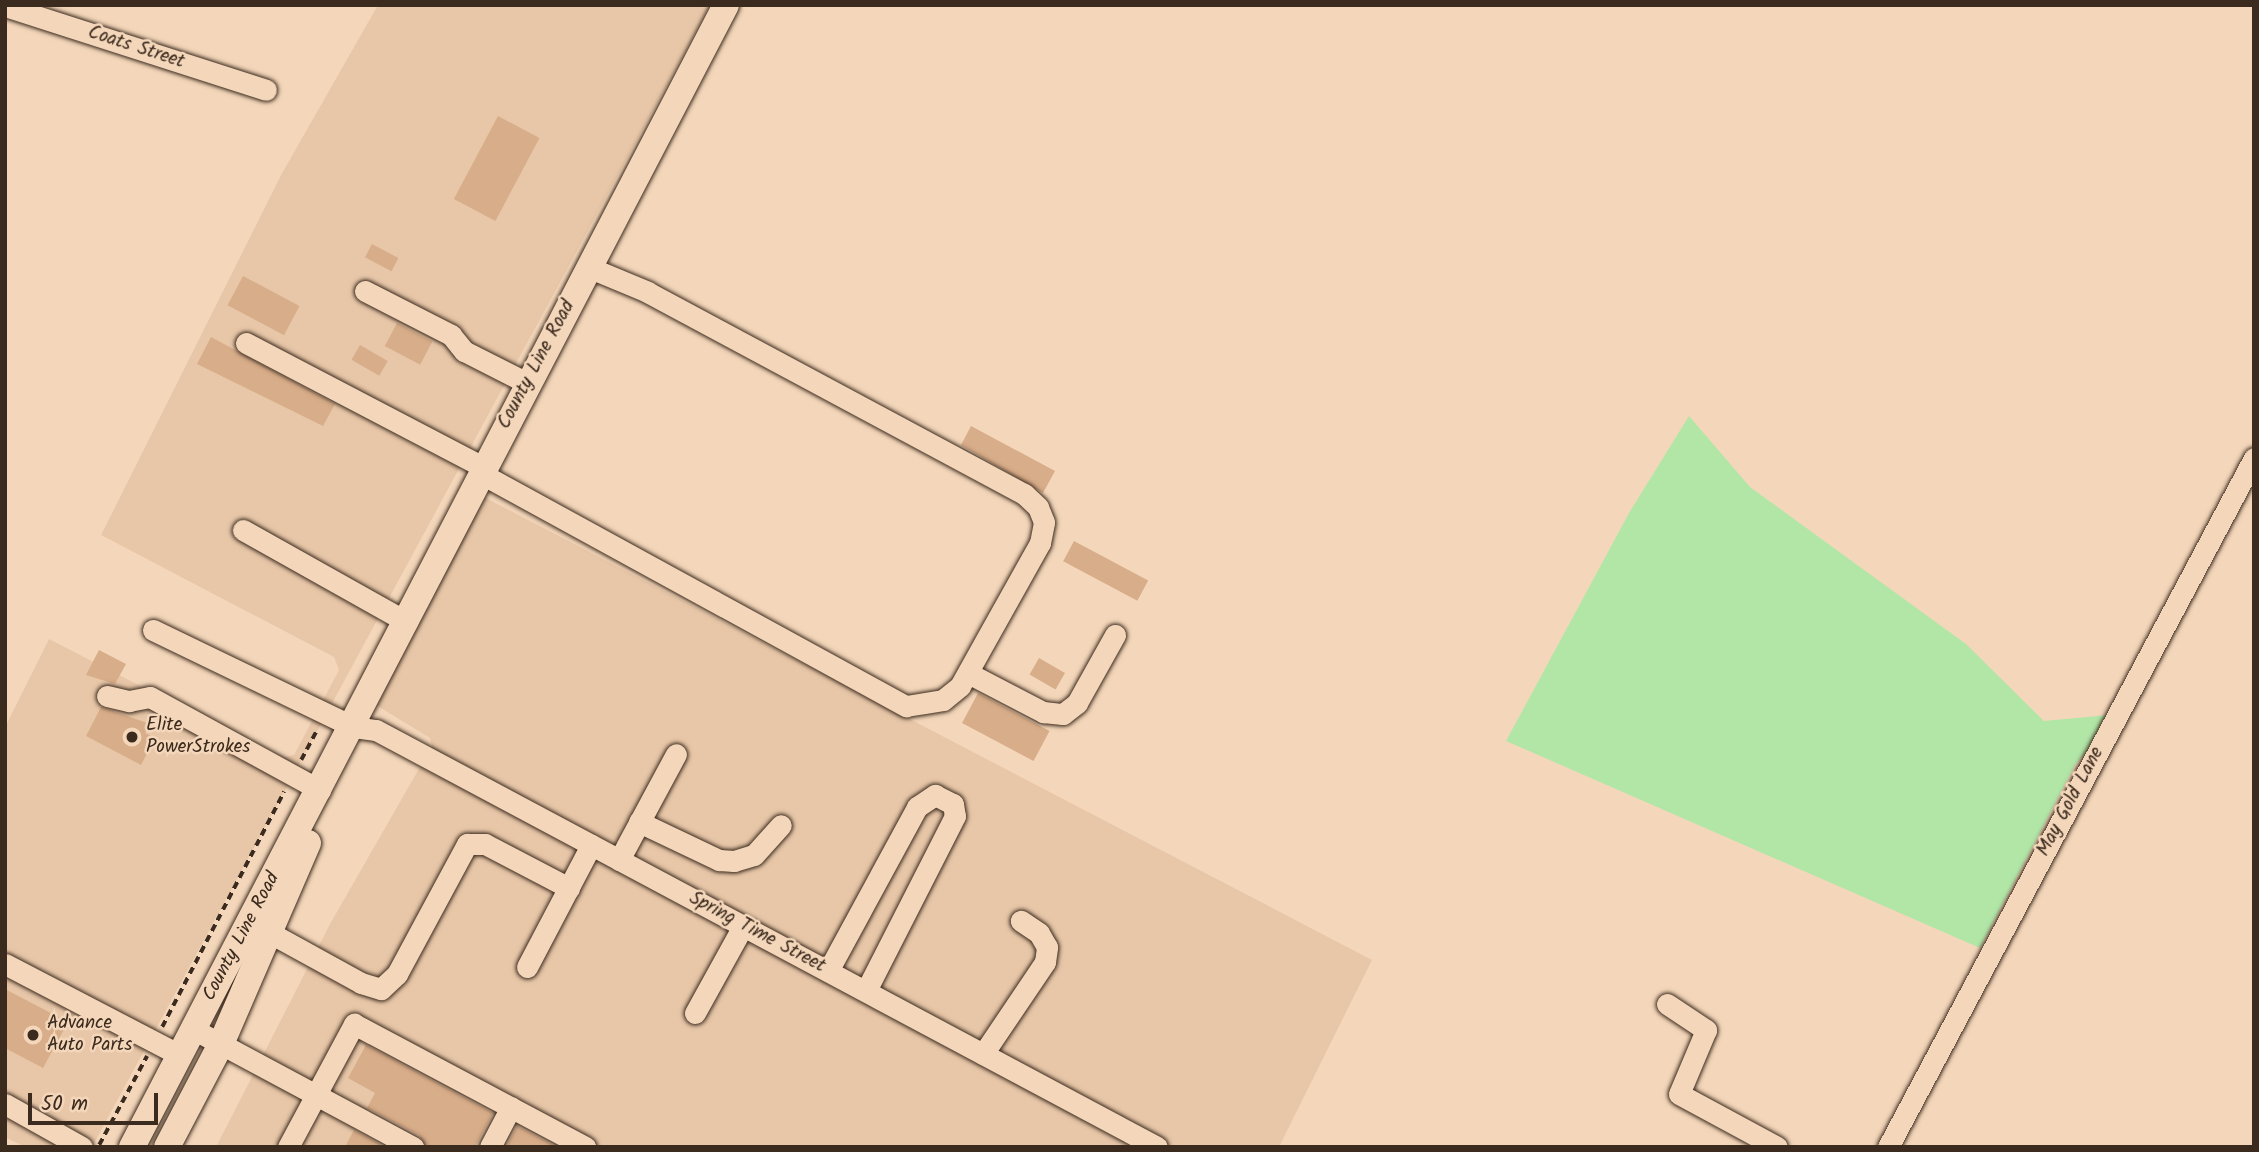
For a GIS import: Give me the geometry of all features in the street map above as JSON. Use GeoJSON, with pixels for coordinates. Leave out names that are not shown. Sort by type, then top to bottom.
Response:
{"type":"FeatureCollection","features":[{"type":"Feature","properties":{"kind":"main road","name":"County Line Road"},"geometry":{"type":"LineString","coordinates":[[132,1147],[354,727],[482,470],[726,5]]}},
{"type":"Feature","properties":{"kind":"main road","name":"County Line Road"},"geometry":{"type":"LineString","coordinates":[[167,1147],[221,1044],[272,934],[354,727]]}},
{"type":"Feature","properties":{"kind":"street","name":"Coats Street"},"geometry":{"type":"LineString","coordinates":[[5,6],[266,90]]}},
{"type":"Feature","properties":{"kind":"street"},"geometry":{"type":"LineString","coordinates":[[246,343],[482,470],[906,706],[943,700],[960,686],[1040,543],[1044,522],[1038,507],[1024,494],[649,292],[588,267]]}},
{"type":"Feature","properties":{"kind":"street"},"geometry":{"type":"LineString","coordinates":[[365,292],[451,335],[464,351],[527,383]]}},
{"type":"Feature","properties":{"kind":"street","name":"May Gold Lane"},"geometry":{"type":"LineString","coordinates":[[1888,1147],[2254,458]]}},
{"type":"Feature","properties":{"kind":"street"},"geometry":{"type":"LineString","coordinates":[[243,530],[407,622]]}},
{"type":"Feature","properties":{"kind":"street","name":"Spring Time Street"},"geometry":{"type":"LineString","coordinates":[[153,630],[354,727],[376,730],[1157,1147]]}},
{"type":"Feature","properties":{"kind":"street"},"geometry":{"type":"LineString","coordinates":[[968,673],[1043,712],[1063,714],[1077,703],[1115,635]]}},
{"type":"Feature","properties":{"kind":"street"},"geometry":{"type":"LineString","coordinates":[[107,696],[129,701],[150,697],[320,790]]}},
{"type":"Feature","properties":{"kind":"street"},"geometry":{"type":"LineString","coordinates":[[619,860],[676,754]]}},
{"type":"Feature","properties":{"kind":"street"},"geometry":{"type":"LineString","coordinates":[[828,971],[917,807],[935,795],[953,804],[955,816],[866,991]]}},
{"type":"Feature","properties":{"kind":"street"},"geometry":{"type":"LineString","coordinates":[[639,822],[719,860],[754,856],[782,825]]}},
{"type":"Feature","properties":{"kind":"street"},"geometry":{"type":"LineString","coordinates":[[272,934],[361,983],[381,989],[397,974],[467,844],[485,844],[569,888]]}},
{"type":"Feature","properties":{"kind":"street"},"geometry":{"type":"LineString","coordinates":[[527,967],[592,845]]}},
{"type":"Feature","properties":{"kind":"street"},"geometry":{"type":"LineString","coordinates":[[983,1054],[1045,962],[1047,947],[1039,933],[1021,921]]}},
{"type":"Feature","properties":{"kind":"street"},"geometry":{"type":"LineString","coordinates":[[695,1013],[743,926]]}},
{"type":"Feature","properties":{"kind":"street"},"geometry":{"type":"LineString","coordinates":[[5,964],[180,1055]]}},
{"type":"Feature","properties":{"kind":"street"},"geometry":{"type":"LineString","coordinates":[[1667,1004],[1706,1030],[1705,1042],[1679,1094],[1777,1147]]}},
{"type":"Feature","properties":{"kind":"street"},"geometry":{"type":"LineString","coordinates":[[288,1147],[354,1024],[585,1147]]}},
{"type":"Feature","properties":{"kind":"street"},"geometry":{"type":"LineString","coordinates":[[193,1029],[413,1147]]}},
{"type":"Feature","properties":{"kind":"street"},"geometry":{"type":"LineString","coordinates":[[5,1104],[82,1147]]}},
{"type":"Feature","properties":{"kind":"street"},"geometry":{"type":"LineString","coordinates":[[490,1147],[511,1107]]}},
{"type":"Feature","properties":{"kind":"path"},"geometry":{"type":"LineString","coordinates":[[98,1147],[326,714]]}},
{"type":"Feature","properties":{"kind":"shaded area"},"geometry":{"type":"Polygon","coordinates":[[[378,5],[710,5],[92,1147],[25,1147],[5,1137],[5,727],[49,639],[281,758],[294,755],[339,670],[334,657],[101,535],[281,175],[378,5]]]}},
{"type":"Feature","properties":{"kind":"shaded area"},"geometry":{"type":"Polygon","coordinates":[[[480,495],[1372,960],[1279,1147],[216,1147],[330,924],[432,746],[430,738],[376,705],[480,495]]]}},
{"type":"Feature","properties":{"kind":"green space"},"geometry":{"type":"Polygon","coordinates":[[[1689,416],[1750,487],[1966,644],[2044,721],[2119,714],[2075,765],[1980,948],[1506,741],[1629,513],[1689,416]]]}},
{"type":"Feature","properties":{"kind":"building"},"geometry":{"type":"Polygon","coordinates":[[[498,116],[539,138],[495,221],[454,199],[498,116]]]}},
{"type":"Feature","properties":{"kind":"building"},"geometry":{"type":"Polygon","coordinates":[[[372,244],[398,258],[391,271],[365,257],[372,244]]]}},
{"type":"Feature","properties":{"kind":"building"},"geometry":{"type":"Polygon","coordinates":[[[243,276],[300,306],[284,335],[228,305],[243,276]]]}},
{"type":"Feature","properties":{"kind":"building"},"geometry":{"type":"Polygon","coordinates":[[[397,323],[432,342],[420,365],[385,346],[397,323]]]}},
{"type":"Feature","properties":{"kind":"building"},"geometry":{"type":"Polygon","coordinates":[[[211,337],[335,404],[323,426],[197,364],[211,337]]]}},
{"type":"Feature","properties":{"kind":"building"},"geometry":{"type":"Polygon","coordinates":[[[360,345],[388,361],[379,376],[352,360],[360,345]]]}},
{"type":"Feature","properties":{"kind":"building"},"geometry":{"type":"Polygon","coordinates":[[[971,426],[1055,471],[1043,493],[961,445],[971,426]]]}},
{"type":"Feature","properties":{"kind":"building"},"geometry":{"type":"Polygon","coordinates":[[[1074,541],[1148,580],[1137,601],[1063,561],[1074,541]]]}},
{"type":"Feature","properties":{"kind":"building"},"geometry":{"type":"Polygon","coordinates":[[[99,650],[126,664],[115,684],[86,675],[99,650]]]}},
{"type":"Feature","properties":{"kind":"building"},"geometry":{"type":"Polygon","coordinates":[[[1039,658],[1065,673],[1055,689],[1030,674],[1039,658]]]}},
{"type":"Feature","properties":{"kind":"building"},"geometry":{"type":"Polygon","coordinates":[[[978,693],[1050,731],[1034,761],[962,723],[978,693]]]}},
{"type":"Feature","properties":{"kind":"building"},"geometry":{"type":"Polygon","coordinates":[[[101,707],[150,724],[145,733],[155,738],[141,765],[86,736],[101,707]]]}},
{"type":"Feature","properties":{"kind":"building","name":"Advance Auto Parts"},"geometry":{"type":"Polygon","coordinates":[[[5,989],[68,1022],[43,1068],[5,1048],[5,989]]]}},
{"type":"Feature","properties":{"kind":"building"},"geometry":{"type":"Polygon","coordinates":[[[366,1045],[493,1113],[475,1147],[426,1147],[419,1135],[367,1108],[375,1093],[348,1078],[366,1045]]]}},
{"type":"Feature","properties":{"kind":"building"},"geometry":{"type":"Polygon","coordinates":[[[517,1126],[557,1147],[506,1147],[517,1126]]]}},
{"type":"Feature","properties":{"kind":"building"},"geometry":{"type":"Polygon","coordinates":[[[354,1130],[385,1147],[345,1147],[354,1130]]]}},
{"type":"Feature","properties":{"kind":"place","name":"Elite PowerStrokes"},"geometry":{"type":"Point","coordinates":[132,737]}},
{"type":"Feature","properties":{"kind":"place","name":"Advance Auto Parts"},"geometry":{"type":"Point","coordinates":[33,1035]}}]}
